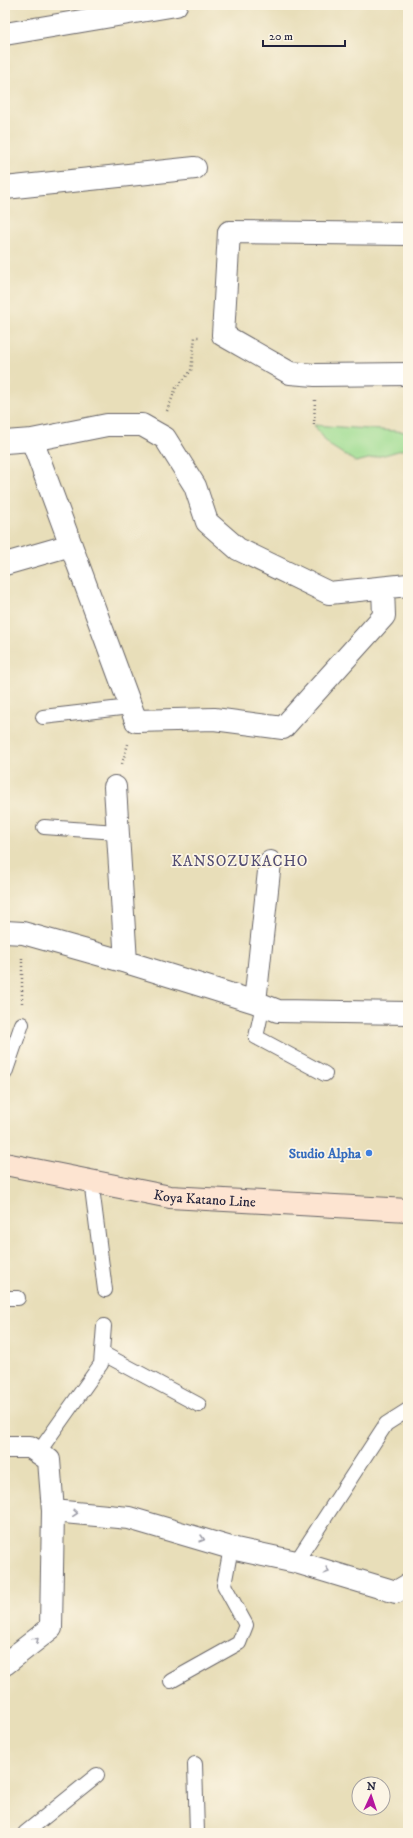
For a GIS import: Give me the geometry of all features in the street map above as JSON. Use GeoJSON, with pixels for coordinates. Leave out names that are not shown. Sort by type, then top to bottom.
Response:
{"type":"FeatureCollection","features":[{"type":"Feature","properties":{"kind":"main road","name":"Koya Katano Line"},"geometry":{"type":"LineString","coordinates":[[5,1164],[170,1197],[408,1210]]}},
{"type":"Feature","properties":{"kind":"street"},"geometry":{"type":"LineString","coordinates":[[5,34],[176,5]]}},
{"type":"Feature","properties":{"kind":"street"},"geometry":{"type":"LineString","coordinates":[[5,188],[195,168]]}},
{"type":"Feature","properties":{"kind":"street"},"geometry":{"type":"LineString","coordinates":[[408,234],[229,232],[223,335],[290,373],[315,376],[408,374]]}},
{"type":"Feature","properties":{"kind":"street"},"geometry":{"type":"LineString","coordinates":[[5,442],[32,440],[106,424],[142,425],[165,438],[195,486],[207,522],[238,549],[329,592],[408,585]]}},
{"type":"Feature","properties":{"kind":"street"},"geometry":{"type":"LineString","coordinates":[[32,440],[133,714],[214,719],[283,728],[384,616],[383,588]]}},
{"type":"Feature","properties":{"kind":"street"},"geometry":{"type":"LineString","coordinates":[[5,564],[71,545]]}},
{"type":"Feature","properties":{"kind":"street"},"geometry":{"type":"LineString","coordinates":[[114,787],[126,962]]}},
{"type":"Feature","properties":{"kind":"street"},"geometry":{"type":"LineString","coordinates":[[259,1003],[270,862]]}},
{"type":"Feature","properties":{"kind":"street"},"geometry":{"type":"LineString","coordinates":[[14,932],[126,962],[259,1003],[278,1011],[408,1013]]}},
{"type":"Feature","properties":{"kind":"street"},"geometry":{"type":"LineString","coordinates":[[5,1447],[30,1448],[48,1460],[53,1511],[51,1628],[5,1664]]}},
{"type":"Feature","properties":{"kind":"street"},"geometry":{"type":"LineString","coordinates":[[53,1511],[129,1518],[231,1548],[296,1562],[396,1592],[408,1585]]}},
{"type":"Feature","properties":{"kind":"lane"},"geometry":{"type":"LineString","coordinates":[[43,717],[133,714]]}},
{"type":"Feature","properties":{"kind":"lane"},"geometry":{"type":"LineString","coordinates":[[44,827],[117,832]]}},
{"type":"Feature","properties":{"kind":"lane"},"geometry":{"type":"LineString","coordinates":[[259,1003],[256,1037],[325,1074]]}},
{"type":"Feature","properties":{"kind":"lane"},"geometry":{"type":"LineString","coordinates":[[5,1073],[22,1024]]}},
{"type":"Feature","properties":{"kind":"lane"},"geometry":{"type":"LineString","coordinates":[[91,1180],[105,1290]]}},
{"type":"Feature","properties":{"kind":"lane"},"geometry":{"type":"LineString","coordinates":[[38,1453],[101,1364],[104,1326]]}},
{"type":"Feature","properties":{"kind":"lane"},"geometry":{"type":"LineString","coordinates":[[102,1353],[199,1405]]}},
{"type":"Feature","properties":{"kind":"lane"},"geometry":{"type":"LineString","coordinates":[[296,1562],[386,1424],[408,1410]]}},
{"type":"Feature","properties":{"kind":"lane"},"geometry":{"type":"LineString","coordinates":[[171,1681],[239,1643],[246,1625],[224,1585],[231,1548]]}},
{"type":"Feature","properties":{"kind":"lane"},"geometry":{"type":"LineString","coordinates":[[195,1764],[197,1833]]}},
{"type":"Feature","properties":{"kind":"lane"},"geometry":{"type":"LineString","coordinates":[[25,1833],[97,1775]]}},
{"type":"Feature","properties":{"kind":"path"},"geometry":{"type":"LineString","coordinates":[[167,408],[176,388],[191,371],[196,337],[205,338]]}},
{"type":"Feature","properties":{"kind":"path"},"geometry":{"type":"LineString","coordinates":[[114,787],[133,714]]}},
{"type":"Feature","properties":{"kind":"path"},"geometry":{"type":"LineString","coordinates":[[14,932],[22,1024]]}},
{"type":"Feature","properties":{"kind":"green space"},"geometry":{"type":"Polygon","coordinates":[[[314,425],[408,432],[408,448],[356,462],[329,445],[314,425]]]}},
{"type":"Feature","properties":{"kind":"place","name":"Studio Alpha"},"geometry":{"type":"Point","coordinates":[369,1153]}},
{"type":"Feature","properties":{"kind":"district","name":"KANSOZUKACHO"},"geometry":{"type":"Point","coordinates":[240,861]}}]}
